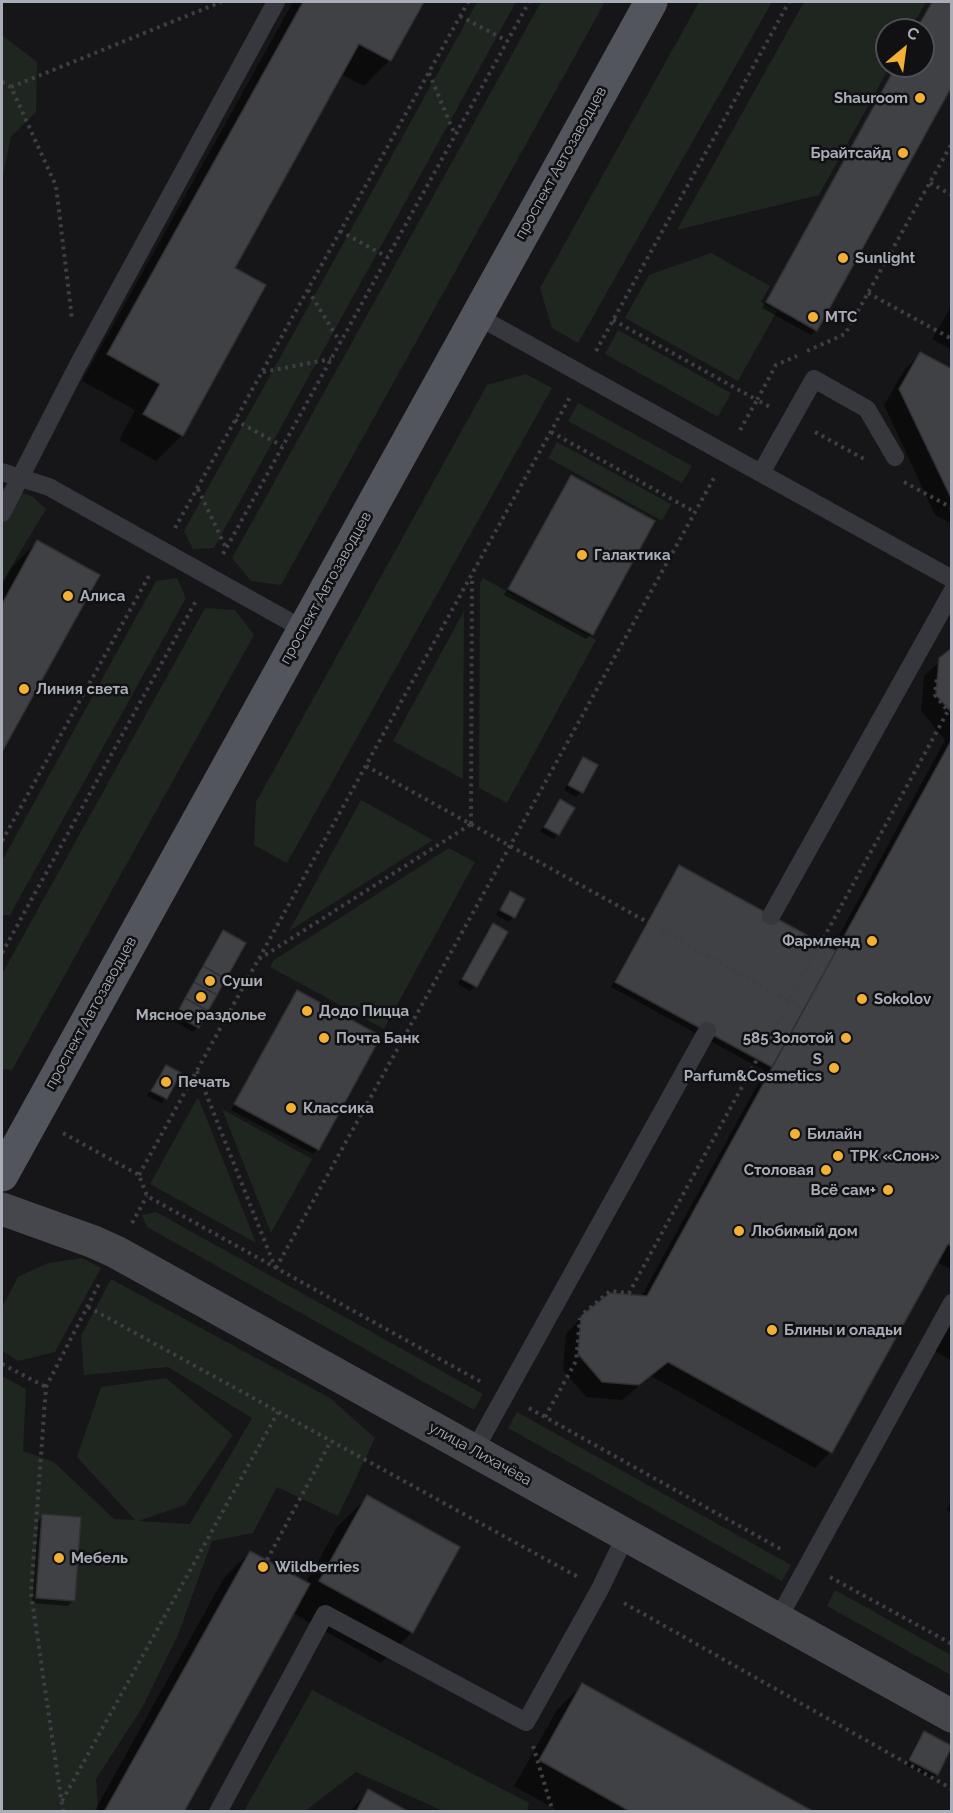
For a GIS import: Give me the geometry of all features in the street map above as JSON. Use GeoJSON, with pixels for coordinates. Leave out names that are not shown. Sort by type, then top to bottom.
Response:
{"type":"FeatureCollection","features":[{"type":"Feature","properties":{"kind":"main road","name":"проспект Автозаводцев"},"geometry":{"type":"LineString","coordinates":[[2,1175],[651,2]]}},
{"type":"Feature","properties":{"kind":"main road","name":"улица Лихачёва"},"geometry":{"type":"LineString","coordinates":[[2,1209],[116,1252],[951,1716]]}},
{"type":"Feature","properties":{"kind":"lane"},"geometry":{"type":"LineString","coordinates":[[2,513],[78,365],[276,2]]}},
{"type":"Feature","properties":{"kind":"lane"},"geometry":{"type":"LineString","coordinates":[[477,316],[951,579]]}},
{"type":"Feature","properties":{"kind":"lane"},"geometry":{"type":"LineString","coordinates":[[761,473],[814,379],[867,409],[895,457]]}},
{"type":"Feature","properties":{"kind":"lane"},"geometry":{"type":"LineString","coordinates":[[2,472],[49,488],[303,629]]}},
{"type":"Feature","properties":{"kind":"lane"},"geometry":{"type":"LineString","coordinates":[[771,916],[951,592]]}},
{"type":"Feature","properties":{"kind":"lane"},"geometry":{"type":"LineString","coordinates":[[474,1451],[707,1032]]}},
{"type":"Feature","properties":{"kind":"lane"},"geometry":{"type":"LineString","coordinates":[[778,1620],[951,1303]]}},
{"type":"Feature","properties":{"kind":"lane"},"geometry":{"type":"LineString","coordinates":[[218,1812],[325,1614],[526,1722],[600,1589],[626,1535]]}},
{"type":"Feature","properties":{"kind":"path"},"geometry":{"type":"LineString","coordinates":[[11,87],[221,2]]}},
{"type":"Feature","properties":{"kind":"path"},"geometry":{"type":"LineString","coordinates":[[2,841],[468,2]]}},
{"type":"Feature","properties":{"kind":"path"},"geometry":{"type":"LineString","coordinates":[[2,953],[529,2]]}},
{"type":"Feature","properties":{"kind":"path"},"geometry":{"type":"LineString","coordinates":[[138,1175],[789,2]]}},
{"type":"Feature","properties":{"kind":"path"},"geometry":{"type":"LineString","coordinates":[[460,16],[507,41]]}},
{"type":"Feature","properties":{"kind":"path"},"geometry":{"type":"LineString","coordinates":[[428,73],[455,135]]}},
{"type":"Feature","properties":{"kind":"path"},"geometry":{"type":"LineString","coordinates":[[2,82],[11,87],[56,186],[78,365]]}},
{"type":"Feature","properties":{"kind":"path"},"geometry":{"type":"LineString","coordinates":[[276,1268],[776,365],[845,334],[951,143]]}},
{"type":"Feature","properties":{"kind":"path"},"geometry":{"type":"LineString","coordinates":[[930,183],[951,195]]}},
{"type":"Feature","properties":{"kind":"path"},"geometry":{"type":"LineString","coordinates":[[340,231],[387,257]]}},
{"type":"Feature","properties":{"kind":"path"},"geometry":{"type":"LineString","coordinates":[[308,290],[340,342]]}},
{"type":"Feature","properties":{"kind":"path"},"geometry":{"type":"LineString","coordinates":[[868,293],[951,339]]}},
{"type":"Feature","properties":{"kind":"path"},"geometry":{"type":"LineString","coordinates":[[613,320],[872,464]]}},
{"type":"Feature","properties":{"kind":"path"},"geometry":{"type":"LineString","coordinates":[[262,372],[331,359]]}},
{"type":"Feature","properties":{"kind":"path"},"geometry":{"type":"LineString","coordinates":[[235,420],[282,446]]}},
{"type":"Feature","properties":{"kind":"path"},"geometry":{"type":"LineString","coordinates":[[551,432],[695,512]]}},
{"type":"Feature","properties":{"kind":"path"},"geometry":{"type":"LineString","coordinates":[[902,480],[951,508]]}},
{"type":"Feature","properties":{"kind":"path"},"geometry":{"type":"LineString","coordinates":[[197,488],[226,549]]}},
{"type":"Feature","properties":{"kind":"path"},"geometry":{"type":"LineString","coordinates":[[471,824],[472,573]]}},
{"type":"Feature","properties":{"kind":"path"},"geometry":{"type":"LineString","coordinates":[[545,1417],[576,1361],[580,1316],[610,1291],[629,1293],[948,711],[935,695],[938,667]]}},
{"type":"Feature","properties":{"kind":"path"},"geometry":{"type":"LineString","coordinates":[[366,766],[804,1009]]}},
{"type":"Feature","properties":{"kind":"path"},"geometry":{"type":"LineString","coordinates":[[258,960],[471,824]]}},
{"type":"Feature","properties":{"kind":"path"},"geometry":{"type":"LineString","coordinates":[[196,1071],[276,1268]]}},
{"type":"Feature","properties":{"kind":"path"},"geometry":{"type":"LineString","coordinates":[[33,1117],[138,1175],[147,1196],[951,1644]]}},
{"type":"Feature","properties":{"kind":"path"},"geometry":{"type":"LineString","coordinates":[[63,1812],[31,1593],[46,1387],[147,1196]]}},
{"type":"Feature","properties":{"kind":"path"},"geometry":{"type":"LineString","coordinates":[[88,1307],[600,1589],[951,1789]]}},
{"type":"Feature","properties":{"kind":"path"},"geometry":{"type":"LineString","coordinates":[[2,1364],[46,1387]]}},
{"type":"Feature","properties":{"kind":"path"},"geometry":{"type":"LineString","coordinates":[[62,1801],[278,1412]]}},
{"type":"Feature","properties":{"kind":"path"},"geometry":{"type":"LineString","coordinates":[[267,1560],[331,1441]]}},
{"type":"Feature","properties":{"kind":"path"},"geometry":{"type":"LineString","coordinates":[[526,1722],[553,1812]]}},
{"type":"Feature","properties":{"kind":"shaded area"},"geometry":{"type":"Polygon","coordinates":[[[477,2],[516,2],[214,548],[193,549],[184,531],[477,2]]]}},
{"type":"Feature","properties":{"kind":"shaded area"},"geometry":{"type":"Polygon","coordinates":[[[541,2],[605,2],[281,585],[251,581],[232,558],[541,2]]]}},
{"type":"Feature","properties":{"kind":"shaded area"},"geometry":{"type":"Polygon","coordinates":[[[699,2],[772,2],[578,343],[552,328],[540,288],[699,2]]]}},
{"type":"Feature","properties":{"kind":"shaded area"},"geometry":{"type":"Polygon","coordinates":[[[804,2],[926,2],[917,18],[875,18],[875,78],[883,78],[819,195],[677,230],[804,2]]]}},
{"type":"Feature","properties":{"kind":"shaded area"},"geometry":{"type":"Polygon","coordinates":[[[2,35],[37,62],[36,112],[11,137],[2,180],[2,35]]]}},
{"type":"Feature","properties":{"kind":"shaded area"},"geometry":{"type":"Polygon","coordinates":[[[711,253],[770,286],[761,302],[777,311],[738,381],[625,318],[649,275],[711,253]]]}},
{"type":"Feature","properties":{"kind":"shaded area"},"geometry":{"type":"Polygon","coordinates":[[[618,330],[731,393],[718,417],[605,354],[618,330]]]}},
{"type":"Feature","properties":{"kind":"shaded area"},"geometry":{"type":"Polygon","coordinates":[[[526,374],[552,388],[287,863],[254,845],[256,802],[487,385],[526,374]]]}},
{"type":"Feature","properties":{"kind":"shaded area"},"geometry":{"type":"Polygon","coordinates":[[[578,403],[692,466],[682,483],[568,421],[578,403]]]}},
{"type":"Feature","properties":{"kind":"shaded area"},"geometry":{"type":"Polygon","coordinates":[[[557,442],[671,504],[662,521],[548,458],[557,442]]]}},
{"type":"Feature","properties":{"kind":"shaded area"},"geometry":{"type":"Polygon","coordinates":[[[2,487],[32,496],[46,509],[2,582],[2,487]]]}},
{"type":"Feature","properties":{"kind":"shaded area"},"geometry":{"type":"Polygon","coordinates":[[[177,578],[186,598],[10,915],[2,915],[2,861],[156,581],[177,578]]]}},
{"type":"Feature","properties":{"kind":"shaded area"},"geometry":{"type":"Polygon","coordinates":[[[483,578],[596,640],[507,803],[479,788],[480,583],[483,578]]]}},
{"type":"Feature","properties":{"kind":"shaded area"},"geometry":{"type":"Polygon","coordinates":[[[205,608],[235,610],[254,635],[12,1070],[2,1069],[2,974],[205,608]]]}},
{"type":"Feature","properties":{"kind":"shaded area"},"geometry":{"type":"Polygon","coordinates":[[[464,611],[463,779],[393,741],[464,611]]]}},
{"type":"Feature","properties":{"kind":"shaded area"},"geometry":{"type":"Polygon","coordinates":[[[361,800],[433,840],[289,931],[361,800]]]}},
{"type":"Feature","properties":{"kind":"shaded area"},"geometry":{"type":"Polygon","coordinates":[[[449,848],[475,862],[384,1029],[270,967],[274,960],[449,848]]]}},
{"type":"Feature","properties":{"kind":"shaded area"},"geometry":{"type":"Polygon","coordinates":[[[198,1097],[256,1243],[150,1184],[198,1097]]]}},
{"type":"Feature","properties":{"kind":"shaded area"},"geometry":{"type":"Polygon","coordinates":[[[222,1109],[312,1159],[271,1233],[222,1109]]]}},
{"type":"Feature","properties":{"kind":"shaded area"},"geometry":{"type":"Polygon","coordinates":[[[156,1212],[483,1394],[474,1410],[147,1227],[142,1215],[156,1212]]]}},
{"type":"Feature","properties":{"kind":"shaded area"},"geometry":{"type":"Polygon","coordinates":[[[82,1258],[101,1268],[55,1352],[18,1361],[2,1351],[2,1307],[18,1277],[48,1263],[82,1258]]]}},
{"type":"Feature","properties":{"kind":"shaded area"},"geometry":{"type":"Polygon","coordinates":[[[111,1279],[330,1398],[375,1438],[338,1516],[277,1487],[253,1533],[212,1541],[178,1635],[142,1708],[96,1779],[98,1811],[2,1811],[2,1376],[26,1389],[23,1451],[54,1462],[114,1519],[135,1520],[77,1457],[101,1387],[166,1378],[233,1435],[185,1505],[138,1521],[190,1524],[252,1418],[168,1367],[84,1375],[81,1336],[111,1279]]]}},
{"type":"Feature","properties":{"kind":"shaded area"},"geometry":{"type":"Polygon","coordinates":[[[517,1412],[791,1565],[782,1581],[508,1428],[517,1412]]]}},
{"type":"Feature","properties":{"kind":"shaded area"},"geometry":{"type":"Polygon","coordinates":[[[835,1590],[951,1655],[951,1675],[827,1606],[835,1590]]]}},
{"type":"Feature","properties":{"kind":"shaded area"},"geometry":{"type":"Polygon","coordinates":[[[312,1690],[529,1803],[527,1811],[443,1811],[356,1772],[305,1811],[244,1811],[312,1690]]]}},
{"type":"Feature","properties":{"kind":"building"},"geometry":{"type":"Polygon","coordinates":[[[303,2],[424,2],[391,61],[359,44],[235,268],[266,285],[183,436],[143,414],[160,384],[107,354],[303,2]]]}},
{"type":"Feature","properties":{"kind":"building"},"geometry":{"type":"Polygon","coordinates":[[[932,2],[952,2],[952,86],[817,331],[766,302],[889,78],[935,78],[935,18],[923,18],[932,2]]]}},
{"type":"Feature","properties":{"kind":"building"},"geometry":{"type":"Polygon","coordinates":[[[920,352],[952,369],[952,500],[899,389],[920,352]]]}},
{"type":"Feature","properties":{"kind":"building"},"geometry":{"type":"Polygon","coordinates":[[[571,475],[655,521],[593,635],[508,589],[571,475]]]}},
{"type":"Feature","properties":{"kind":"building"},"geometry":{"type":"Polygon","coordinates":[[[37,540],[100,575],[2,752],[2,604],[37,540]]]}},
{"type":"Feature","properties":{"kind":"building"},"geometry":{"type":"Polygon","coordinates":[[[952,648],[952,713],[936,695],[939,658],[952,648]]]}},
{"type":"Feature","properties":{"kind":"building","name":"ТРК «Слон»"},"geometry":{"type":"Polygon","coordinates":[[[952,739],[952,1246],[948,1244],[832,1453],[668,1362],[639,1385],[602,1382],[578,1354],[581,1316],[610,1293],[647,1296],[952,739]]]}},
{"type":"Feature","properties":{"kind":"building"},"geometry":{"type":"Polygon","coordinates":[[[583,757],[598,765],[583,793],[568,785],[583,757]]]}},
{"type":"Feature","properties":{"kind":"building"},"geometry":{"type":"Polygon","coordinates":[[[560,799],[575,808],[559,835],[544,827],[560,799]]]}},
{"type":"Feature","properties":{"kind":"building"},"geometry":{"type":"Polygon","coordinates":[[[679,865],[836,951],[772,1067],[615,982],[679,865]]]}},
{"type":"Feature","properties":{"kind":"building"},"geometry":{"type":"Polygon","coordinates":[[[510,891],[525,899],[515,918],[500,910],[510,891]]]}},
{"type":"Feature","properties":{"kind":"building"},"geometry":{"type":"Polygon","coordinates":[[[493,923],[508,932],[477,987],[462,979],[493,923]]]}},
{"type":"Feature","properties":{"kind":"building"},"geometry":{"type":"Polygon","coordinates":[[[223,930],[246,943],[226,979],[203,966],[223,930]]]}},
{"type":"Feature","properties":{"kind":"building","name":"Суши"},"geometry":{"type":"Polygon","coordinates":[[[203,966],[226,979],[217,995],[194,982],[203,966]]]}},
{"type":"Feature","properties":{"kind":"building","name":"Мясное раздолье"},"geometry":{"type":"Polygon","coordinates":[[[194,982],[217,995],[208,1011],[185,998],[194,982]]]}},
{"type":"Feature","properties":{"kind":"building"},"geometry":{"type":"Polygon","coordinates":[[[297,990],[381,1036],[319,1150],[234,1104],[297,990]]]}},
{"type":"Feature","properties":{"kind":"building"},"geometry":{"type":"Polygon","coordinates":[[[185,998],[208,1011],[199,1028],[176,1015],[185,998]]]}},
{"type":"Feature","properties":{"kind":"building","name":"Печать"},"geometry":{"type":"Polygon","coordinates":[[[166,1065],[181,1073],[167,1099],[151,1091],[166,1065]]]}},
{"type":"Feature","properties":{"kind":"building"},"geometry":{"type":"Polygon","coordinates":[[[367,1495],[460,1547],[413,1633],[319,1581],[367,1495]]]}},
{"type":"Feature","properties":{"kind":"building","name":"Мебель"},"geometry":{"type":"Polygon","coordinates":[[[42,1514],[81,1517],[75,1601],[36,1598],[42,1514]]]}},
{"type":"Feature","properties":{"kind":"building"},"geometry":{"type":"Polygon","coordinates":[[[250,1551],[310,1584],[184,1812],[104,1812],[250,1551]]]}},
{"type":"Feature","properties":{"kind":"building"},"geometry":{"type":"Polygon","coordinates":[[[582,1683],[814,1812],[631,1812],[539,1760],[582,1683]]]}},
{"type":"Feature","properties":{"kind":"building"},"geometry":{"type":"Polygon","coordinates":[[[924,1731],[952,1746],[938,1775],[909,1760],[924,1731]]]}},
{"type":"Feature","properties":{"kind":"building"},"geometry":{"type":"Polygon","coordinates":[[[368,1789],[409,1812],[356,1812],[368,1789]]]}},
{"type":"Feature","properties":{"kind":"place","name":"Shauroom"},"geometry":{"type":"Point","coordinates":[920,98]}},
{"type":"Feature","properties":{"kind":"place","name":"Брайтсайд"},"geometry":{"type":"Point","coordinates":[903,153]}},
{"type":"Feature","properties":{"kind":"place","name":"Sunlight"},"geometry":{"type":"Point","coordinates":[843,258]}},
{"type":"Feature","properties":{"kind":"place","name":"МТС"},"geometry":{"type":"Point","coordinates":[813,317]}},
{"type":"Feature","properties":{"kind":"place","name":"Галактика"},"geometry":{"type":"Point","coordinates":[582,555]}},
{"type":"Feature","properties":{"kind":"place","name":"Алиса"},"geometry":{"type":"Point","coordinates":[68,596]}},
{"type":"Feature","properties":{"kind":"place","name":"Линия света"},"geometry":{"type":"Point","coordinates":[24,689]}},
{"type":"Feature","properties":{"kind":"place","name":"Фармленд"},"geometry":{"type":"Point","coordinates":[872,941]}},
{"type":"Feature","properties":{"kind":"place","name":"Суши"},"geometry":{"type":"Point","coordinates":[210,981]}},
{"type":"Feature","properties":{"kind":"place","name":"Мясное раздолье"},"geometry":{"type":"Point","coordinates":[201,997]}},
{"type":"Feature","properties":{"kind":"place","name":"Sokolov"},"geometry":{"type":"Point","coordinates":[862,999]}},
{"type":"Feature","properties":{"kind":"place","name":"Додо Пицца"},"geometry":{"type":"Point","coordinates":[307,1011]}},
{"type":"Feature","properties":{"kind":"place","name":"Почта Банк"},"geometry":{"type":"Point","coordinates":[324,1038]}},
{"type":"Feature","properties":{"kind":"place","name":"585 Золотой"},"geometry":{"type":"Point","coordinates":[846,1038]}},
{"type":"Feature","properties":{"kind":"place","name":"S Parfum&Cosmetics"},"geometry":{"type":"Point","coordinates":[834,1068]}},
{"type":"Feature","properties":{"kind":"place","name":"Печать"},"geometry":{"type":"Point","coordinates":[166,1082]}},
{"type":"Feature","properties":{"kind":"place","name":"Классика"},"geometry":{"type":"Point","coordinates":[291,1108]}},
{"type":"Feature","properties":{"kind":"place","name":"Билайн"},"geometry":{"type":"Point","coordinates":[795,1134]}},
{"type":"Feature","properties":{"kind":"place","name":"ТРК «Слон»"},"geometry":{"type":"Point","coordinates":[838,1156]}},
{"type":"Feature","properties":{"kind":"place","name":"Столовая"},"geometry":{"type":"Point","coordinates":[826,1170]}},
{"type":"Feature","properties":{"kind":"place","name":"Всё сам+"},"geometry":{"type":"Point","coordinates":[888,1190]}},
{"type":"Feature","properties":{"kind":"place","name":"Любимый дом"},"geometry":{"type":"Point","coordinates":[739,1231]}},
{"type":"Feature","properties":{"kind":"place","name":"Блины и оладьи"},"geometry":{"type":"Point","coordinates":[772,1330]}},
{"type":"Feature","properties":{"kind":"place","name":"Мебель"},"geometry":{"type":"Point","coordinates":[59,1558]}},
{"type":"Feature","properties":{"kind":"place","name":"Wildberries"},"geometry":{"type":"Point","coordinates":[263,1567]}}]}
